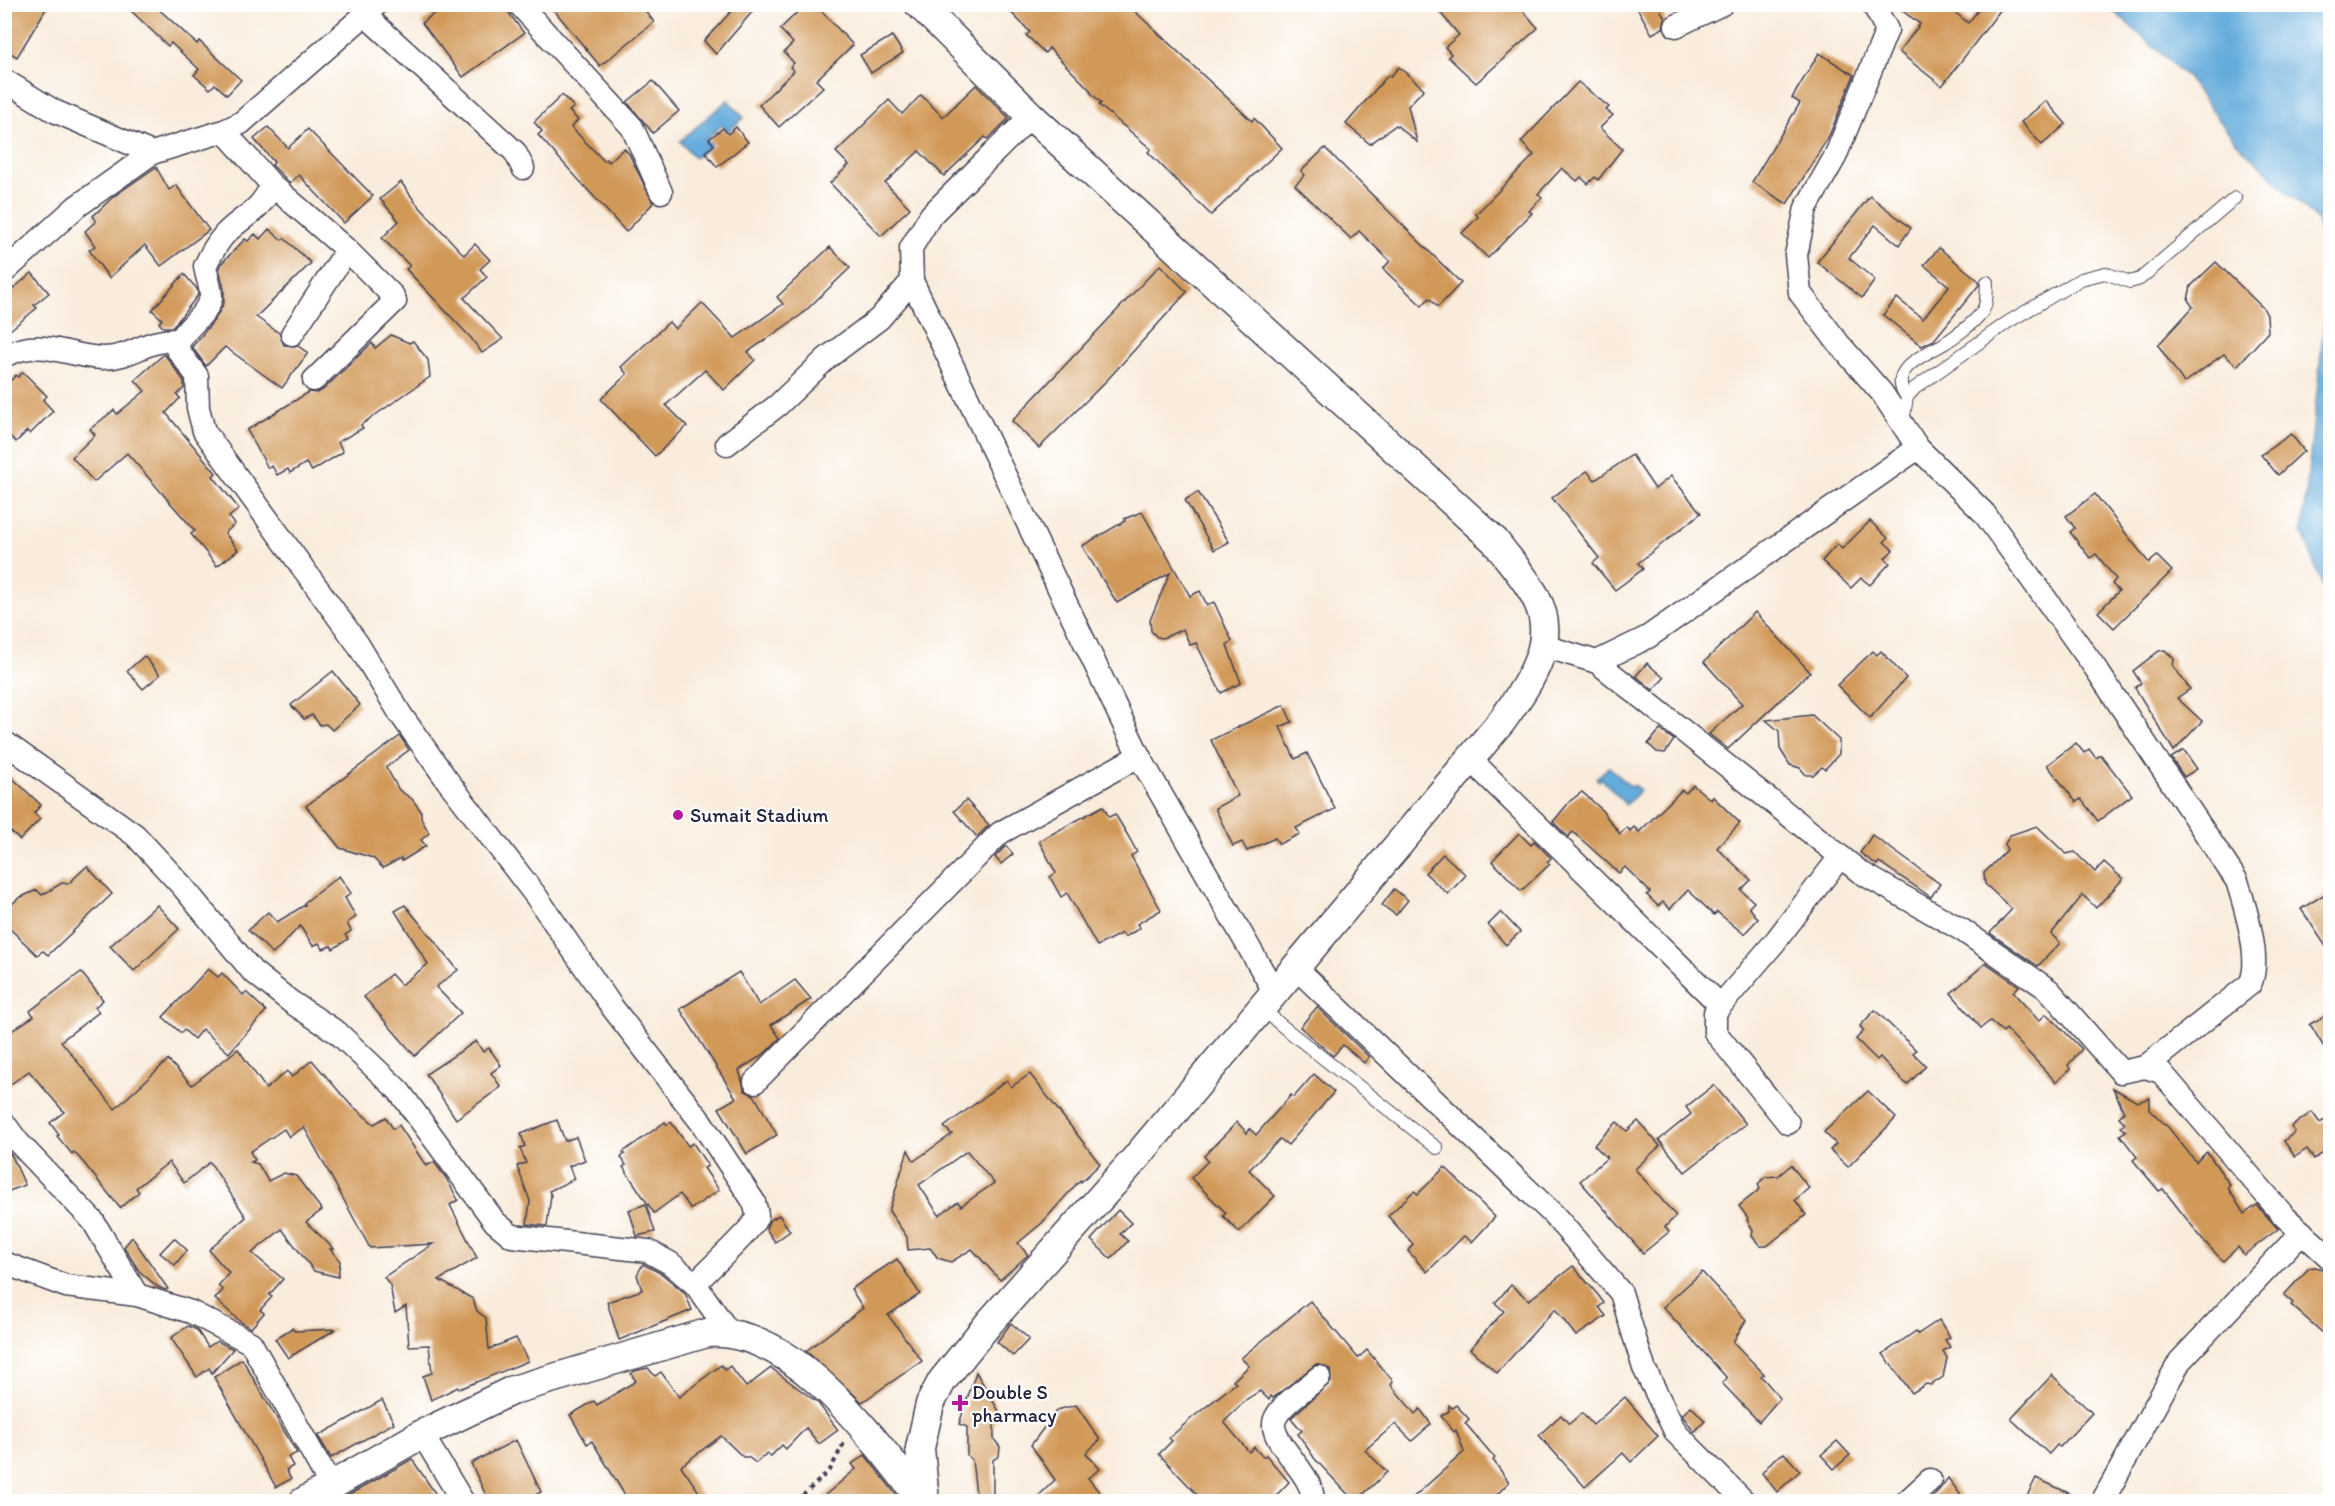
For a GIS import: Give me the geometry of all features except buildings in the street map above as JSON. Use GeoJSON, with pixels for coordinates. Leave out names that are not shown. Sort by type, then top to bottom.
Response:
{"type":"FeatureCollection","features":[{"type":"Feature","properties":{"kind":"street"},"geometry":{"type":"LineString","coordinates":[[519,4],[633,127],[661,192]]}},
{"type":"Feature","properties":{"kind":"street"},"geometry":{"type":"LineString","coordinates":[[1676,26],[1722,4]]}},
{"type":"Feature","properties":{"kind":"street"},"geometry":{"type":"LineString","coordinates":[[1544,646],[1598,662],[1860,872],[1962,930],[2049,990],[2121,1072],[2145,1067],[2250,984],[2254,966],[2248,921],[2237,881],[2096,669],[1984,513],[1918,448],[1882,393],[1839,344],[1800,293],[1796,255],[1806,208],[1835,157],[1887,30],[1873,4]]}},
{"type":"Feature","properties":{"kind":"street"},"geometry":{"type":"LineString","coordinates":[[924,1502],[920,1448],[930,1404],[942,1381],[989,1323],[1135,1159],[1294,966],[1471,760],[1530,680],[1544,646],[1545,620],[1536,598],[1495,541],[1031,116],[929,7]]}},
{"type":"Feature","properties":{"kind":"street"},"geometry":{"type":"LineString","coordinates":[[4,272],[76,207],[152,153],[224,131],[241,123],[371,10],[515,152],[523,168]]}},
{"type":"Feature","properties":{"kind":"street"},"geometry":{"type":"LineString","coordinates":[[4,80],[54,111],[152,153]]}},
{"type":"Feature","properties":{"kind":"street"},"geometry":{"type":"LineString","coordinates":[[1031,116],[932,215],[910,248],[912,281],[1139,756],[1267,999]]}},
{"type":"Feature","properties":{"kind":"street"},"geometry":{"type":"LineString","coordinates":[[224,131],[272,185],[347,250],[393,296],[395,301],[314,380]]}},
{"type":"Feature","properties":{"kind":"street"},"geometry":{"type":"LineString","coordinates":[[272,185],[264,203],[226,233],[215,245],[205,266],[212,295],[208,305],[178,340],[177,349],[198,376],[198,408],[204,431],[357,643],[401,714],[447,780],[536,896],[612,1007],[701,1122],[754,1202],[757,1215],[752,1227],[716,1260],[695,1284]]}},
{"type":"Feature","properties":{"kind":"street"},"geometry":{"type":"LineString","coordinates":[[292,334],[347,250]]}},
{"type":"Feature","properties":{"kind":"street"},"geometry":{"type":"LineString","coordinates":[[727,444],[778,405],[827,358],[879,319],[912,281]]}},
{"type":"Feature","properties":{"kind":"street"},"geometry":{"type":"LineString","coordinates":[[4,356],[29,346],[46,346],[102,358],[130,353],[157,340],[178,340]]}},
{"type":"Feature","properties":{"kind":"street"},"geometry":{"type":"LineString","coordinates":[[1598,662],[1648,638],[1918,448]]}},
{"type":"Feature","properties":{"kind":"street"},"geometry":{"type":"LineString","coordinates":[[4,742],[135,835],[183,887],[252,971],[291,1002],[338,1033],[399,1090],[495,1222],[512,1236],[648,1251],[670,1263],[695,1284],[728,1331]]}},
{"type":"Feature","properties":{"kind":"street"},"geometry":{"type":"LineString","coordinates":[[755,1082],[1000,833],[1139,756]]}},
{"type":"Feature","properties":{"kind":"street"},"geometry":{"type":"LineString","coordinates":[[1471,760],[1719,1004]]}},
{"type":"Feature","properties":{"kind":"street"},"geometry":{"type":"LineString","coordinates":[[1788,1123],[1715,1032],[1713,1021],[1719,1004],[1774,943],[1840,857]]}},
{"type":"Feature","properties":{"kind":"street"},"geometry":{"type":"LineString","coordinates":[[1294,966],[1554,1215],[1621,1293],[1644,1368],[1676,1433],[1744,1502]]}},
{"type":"Feature","properties":{"kind":"street"},"geometry":{"type":"LineString","coordinates":[[2145,1067],[2161,1072],[2284,1216],[2331,1258]]}},
{"type":"Feature","properties":{"kind":"street"},"geometry":{"type":"LineString","coordinates":[[4,1123],[17,1141],[93,1221],[137,1294]]}},
{"type":"Feature","properties":{"kind":"street"},"geometry":{"type":"LineString","coordinates":[[2102,1502],[2180,1361],[2302,1232]]}},
{"type":"Feature","properties":{"kind":"street"},"geometry":{"type":"LineString","coordinates":[[4,1263],[66,1286],[137,1294],[191,1312],[251,1343],[331,1486]]}},
{"type":"Feature","properties":{"kind":"street"},"geometry":{"type":"LineString","coordinates":[[303,1502],[422,1434],[513,1390],[691,1337],[728,1331],[776,1349],[816,1378],[856,1421],[924,1502]]}},
{"type":"Feature","properties":{"kind":"street"},"geometry":{"type":"LineString","coordinates":[[1313,1502],[1309,1480],[1279,1440],[1274,1426],[1276,1419],[1286,1407],[1319,1377]]}},
{"type":"Feature","properties":{"kind":"street"},"geometry":{"type":"LineString","coordinates":[[422,1434],[463,1502]]}},
{"type":"Feature","properties":{"kind":"street"},"geometry":{"type":"LineString","coordinates":[[1906,1502],[1930,1480]]}},
{"type":"Feature","properties":{"kind":"lane"},"geometry":{"type":"LineString","coordinates":[[1902,423],[1907,397],[1915,388],[2007,322],[2081,279],[2105,273],[2130,282],[2140,279],[2235,198]]}},
{"type":"Feature","properties":{"kind":"lane"},"geometry":{"type":"LineString","coordinates":[[1907,397],[1903,392],[1901,378],[1904,369],[1914,360],[1945,343],[1982,312],[1986,302],[1987,282]]}},
{"type":"Feature","properties":{"kind":"lane"},"geometry":{"type":"LineString","coordinates":[[1267,999],[1281,1025],[1437,1148]]}},
{"type":"Feature","properties":{"kind":"path"},"geometry":{"type":"LineString","coordinates":[[796,1502],[830,1470],[856,1421]]}},
{"type":"Feature","properties":{"kind":"water"},"geometry":{"type":"Polygon","coordinates":[[[2107,5],[2330,5],[2330,271],[2317,220],[2236,142],[2186,76],[2107,5]]]}},
{"type":"Feature","properties":{"kind":"water"},"geometry":{"type":"Polygon","coordinates":[[[728,100],[744,118],[728,131],[722,125],[706,139],[711,145],[695,158],[680,141],[728,100]]]}},
{"type":"Feature","properties":{"kind":"water"},"geometry":{"type":"Polygon","coordinates":[[[2330,271],[2330,606],[2302,531],[2330,271]]]}},
{"type":"Feature","properties":{"kind":"water"},"geometry":{"type":"Polygon","coordinates":[[[1609,767],[1631,787],[1634,785],[1640,791],[1626,805],[1601,778],[1599,781],[1596,778],[1609,767]]]}},
{"type":"Feature","properties":{"kind":"place","name":"Sumait Stadium"},"geometry":{"type":"Point","coordinates":[678,815]}},
{"type":"Feature","properties":{"kind":"place","name":"Double S pharmacy"},"geometry":{"type":"Point","coordinates":[960,1403]}}]}
